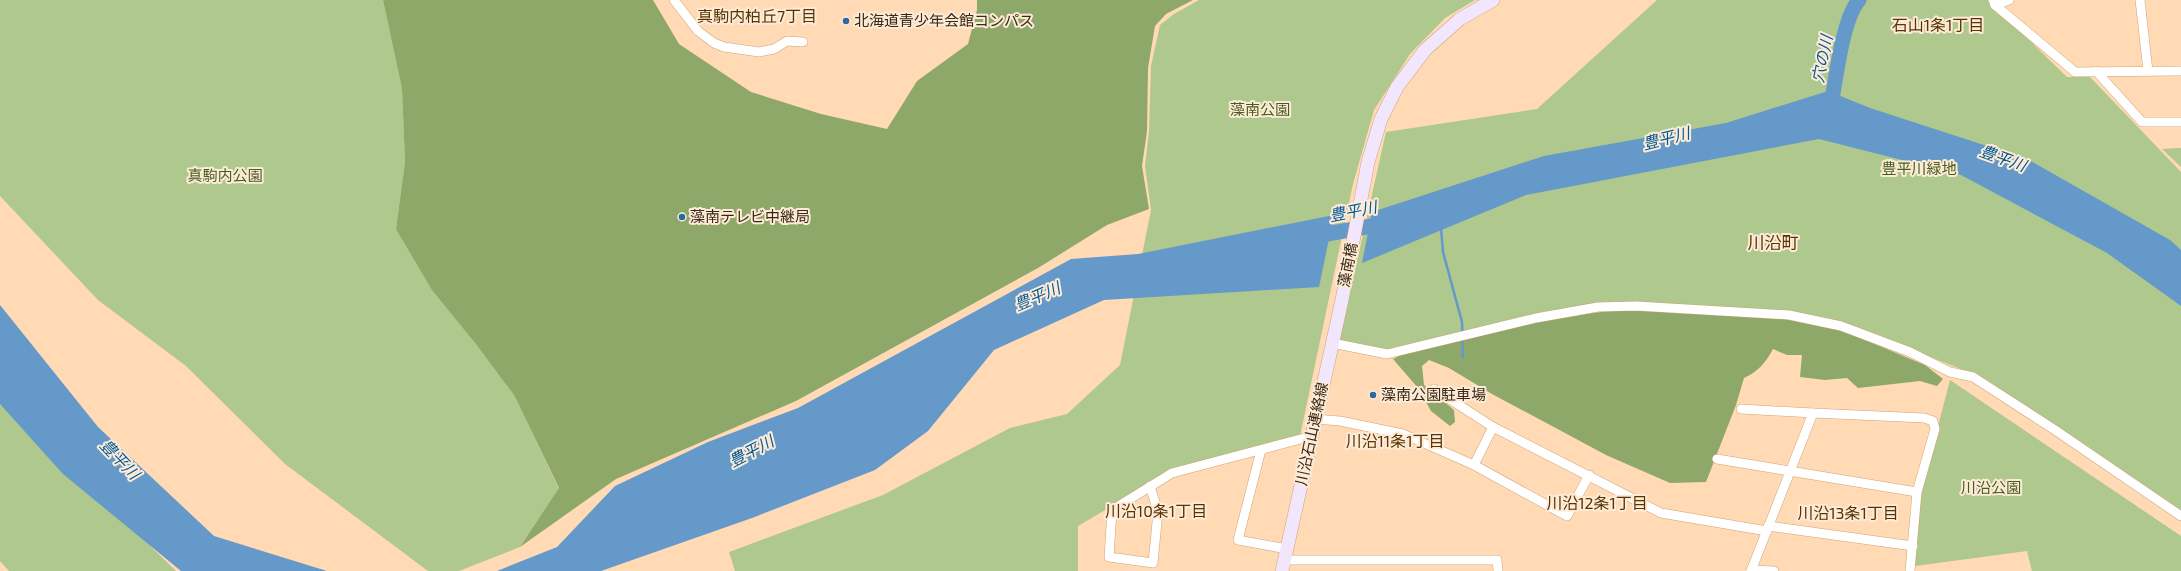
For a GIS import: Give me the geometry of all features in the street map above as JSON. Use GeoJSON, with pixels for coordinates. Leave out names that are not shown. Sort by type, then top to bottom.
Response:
{"type":"FeatureCollection","features":[{"type":"Feature","properties":{"kind":"street"},"geometry":{"type":"LineString","coordinates":[[674,0],[698,31],[714,43],[724,47],[759,52],[774,48],[787,41],[803,42]]}},
{"type":"Feature","properties":{"kind":"street","name":"藻南橋"},"geometry":{"type":"LineString","coordinates":[[1342,297],[1368,162],[1381,119],[1397,87],[1416,61],[1447,28],[1473,10],[1493,0]]}},
{"type":"Feature","properties":{"kind":"street"},"geometry":{"type":"LineString","coordinates":[[1994,3],[2009,0]]}},
{"type":"Feature","properties":{"kind":"street"},"geometry":{"type":"LineString","coordinates":[[2140,0],[2148,71]]}},
{"type":"Feature","properties":{"kind":"street"},"geometry":{"type":"LineString","coordinates":[[1994,3],[2075,72],[2181,71]]}},
{"type":"Feature","properties":{"kind":"street"},"geometry":{"type":"LineString","coordinates":[[2096,71],[2142,122],[2181,122]]}},
{"type":"Feature","properties":{"kind":"street","name":"川沿石山連絡線"},"geometry":{"type":"LineString","coordinates":[[1284,560],[1342,297]]}},
{"type":"Feature","properties":{"kind":"street"},"geometry":{"type":"LineString","coordinates":[[1332,344],[1387,354],[1536,318],[1598,307],[1636,306],[1789,315],[1841,326],[1910,352],[1950,372],[1973,377],[2068,438],[2181,516]]}},
{"type":"Feature","properties":{"kind":"street"},"geometry":{"type":"LineString","coordinates":[[1434,389],[1493,427],[1661,513],[1913,546]]}},
{"type":"Feature","properties":{"kind":"street"},"geometry":{"type":"LineString","coordinates":[[1741,409],[1924,418],[1933,421],[1935,429],[1917,492],[1910,571]]}},
{"type":"Feature","properties":{"kind":"street"},"geometry":{"type":"LineString","coordinates":[[1774,571],[1751,571],[1813,413]]}},
{"type":"Feature","properties":{"kind":"street"},"geometry":{"type":"LineString","coordinates":[[1315,419],[1340,421],[1403,434],[1474,465],[1567,516],[1589,475]]}},
{"type":"Feature","properties":{"kind":"street"},"geometry":{"type":"LineString","coordinates":[[1474,465],[1493,427]]}},
{"type":"Feature","properties":{"kind":"street"},"geometry":{"type":"LineString","coordinates":[[1150,486],[1158,512],[1153,563],[1109,557],[1112,510],[1150,486],[1172,473],[1312,436]]}},
{"type":"Feature","properties":{"kind":"street"},"geometry":{"type":"LineString","coordinates":[[1261,450],[1238,540],[1284,560],[1498,560],[1498,571]]}},
{"type":"Feature","properties":{"kind":"street"},"geometry":{"type":"LineString","coordinates":[[1718,459],[1917,492]]}},
{"type":"Feature","properties":{"kind":"green space","name":"真駒内公園"},"geometry":{"type":"Polygon","coordinates":[[[0,0],[383,0],[402,89],[405,162],[396,229],[514,395],[559,489],[520,547],[459,571],[428,571],[285,464],[186,366],[98,300],[0,196],[0,0]]]}},
{"type":"Feature","properties":{"kind":"green space"},"geometry":{"type":"Polygon","coordinates":[[[383,0],[653,0],[679,44],[751,92],[821,114],[887,129],[917,81],[968,44],[977,10],[977,0],[1193,0],[1166,14],[1155,26],[1148,68],[1147,131],[1142,166],[1149,209],[1107,225],[1038,268],[796,401],[616,479],[520,547],[559,488],[514,395],[476,344],[432,290],[396,229],[405,162],[402,89],[383,0]]]}},
{"type":"Feature","properties":{"kind":"green space","name":"藻南公園"},"geometry":{"type":"Polygon","coordinates":[[[1199,0],[1475,0],[1445,18],[1410,54],[1374,110],[1353,184],[1300,436],[1208,461],[1122,500],[1078,526],[1078,571],[735,571],[729,552],[883,495],[1010,428],[1067,414],[1120,365],[1151,210],[1145,166],[1149,132],[1151,66],[1160,25],[1174,14],[1199,0]]]}},
{"type":"Feature","properties":{"kind":"green space","name":"豊平川緑地"},"geometry":{"type":"Polygon","coordinates":[[[1657,0],[1988,0],[2067,77],[2090,77],[2181,172],[2181,511],[1980,377],[1857,327],[1793,313],[1631,302],[1389,351],[1339,342],[1386,132],[1537,109],[1657,0]]]}},
{"type":"Feature","properties":{"kind":"green space"},"geometry":{"type":"Polygon","coordinates":[[[2181,148],[2181,167],[2162,149],[2181,148]]]}},
{"type":"Feature","properties":{"kind":"green space"},"geometry":{"type":"Polygon","coordinates":[[[1635,309],[1783,318],[1841,330],[1925,365],[1943,379],[1937,386],[1920,381],[1858,388],[1847,378],[1825,380],[1800,377],[1802,355],[1787,355],[1773,349],[1761,366],[1744,378],[1736,405],[1706,482],[1670,483],[1606,455],[1492,394],[1449,368],[1429,360],[1422,366],[1424,385],[1454,410],[1455,422],[1450,426],[1431,411],[1418,388],[1393,359],[1403,354],[1577,315],[1635,309]]]}},
{"type":"Feature","properties":{"kind":"green space","name":"川沿公園"},"geometry":{"type":"Polygon","coordinates":[[[1950,380],[2181,536],[2181,571],[2032,571],[2027,551],[1915,566],[1921,492],[1950,380]]]}},
{"type":"Feature","properties":{"kind":"green space"},"geometry":{"type":"Polygon","coordinates":[[[0,399],[176,571],[9,571],[0,561],[0,399]]]}},
{"type":"Feature","properties":{"kind":"water"},"geometry":{"type":"Polygon","coordinates":[[[1828,91],[1870,108],[2027,159],[2170,240],[2181,250],[2181,306],[2107,253],[1961,175],[1819,139],[1526,195],[1362,263],[1372,212],[1544,156],[1726,123],[1828,91]]]}},
{"type":"Feature","properties":{"kind":"water"},"geometry":{"type":"Polygon","coordinates":[[[1334,215],[1319,287],[1104,300],[994,350],[928,431],[875,470],[752,518],[601,571],[497,571],[557,547],[615,486],[708,442],[798,408],[1071,259],[1138,254],[1334,215]]]}},
{"type":"Feature","properties":{"kind":"water"},"geometry":{"type":"Polygon","coordinates":[[[0,305],[98,427],[214,536],[327,571],[181,571],[63,474],[0,404],[0,305]]]}},
{"type":"Feature","properties":{"kind":"waterway","name":"穴の川"},"geometry":{"type":"LineString","coordinates":[[1830,112],[1844,37],[1853,9],[1859,0]]}},
{"type":"Feature","properties":{"kind":"waterway","name":"豊平川"},"geometry":{"type":"LineString","coordinates":[[1310,237],[1388,223]]}},
{"type":"Feature","properties":{"kind":"waterway"},"geometry":{"type":"LineString","coordinates":[[1441,228],[1443,252],[1462,322],[1463,357]]}},
{"type":"Feature","properties":{"kind":"place","name":"北海道青少年会館コンパス"},"geometry":{"type":"Point","coordinates":[846,21]}},
{"type":"Feature","properties":{"kind":"place","name":"藻南テレビ中継局"},"geometry":{"type":"Point","coordinates":[682,217]}},
{"type":"Feature","properties":{"kind":"place","name":"藻南公園駐車場"},"geometry":{"type":"Point","coordinates":[1373,395]}},
{"type":"Feature","properties":{"kind":"district","name":"真駒内柏丘7丁目"},"geometry":{"type":"Point","coordinates":[757,16]}},
{"type":"Feature","properties":{"kind":"district","name":"石山1条1丁目"},"geometry":{"type":"Point","coordinates":[1938,25]}},
{"type":"Feature","properties":{"kind":"district","name":"川沿町"},"geometry":{"type":"Point","coordinates":[1773,243]}},
{"type":"Feature","properties":{"kind":"district","name":"川沿11条1丁目"},"geometry":{"type":"Point","coordinates":[1395,441]}},
{"type":"Feature","properties":{"kind":"district","name":"川沿12条1丁目"},"geometry":{"type":"Point","coordinates":[1597,503]}},
{"type":"Feature","properties":{"kind":"district","name":"川沿10条1丁目"},"geometry":{"type":"Point","coordinates":[1156,511]}},
{"type":"Feature","properties":{"kind":"district","name":"川沿13条1丁目"},"geometry":{"type":"Point","coordinates":[1848,513]}}]}
